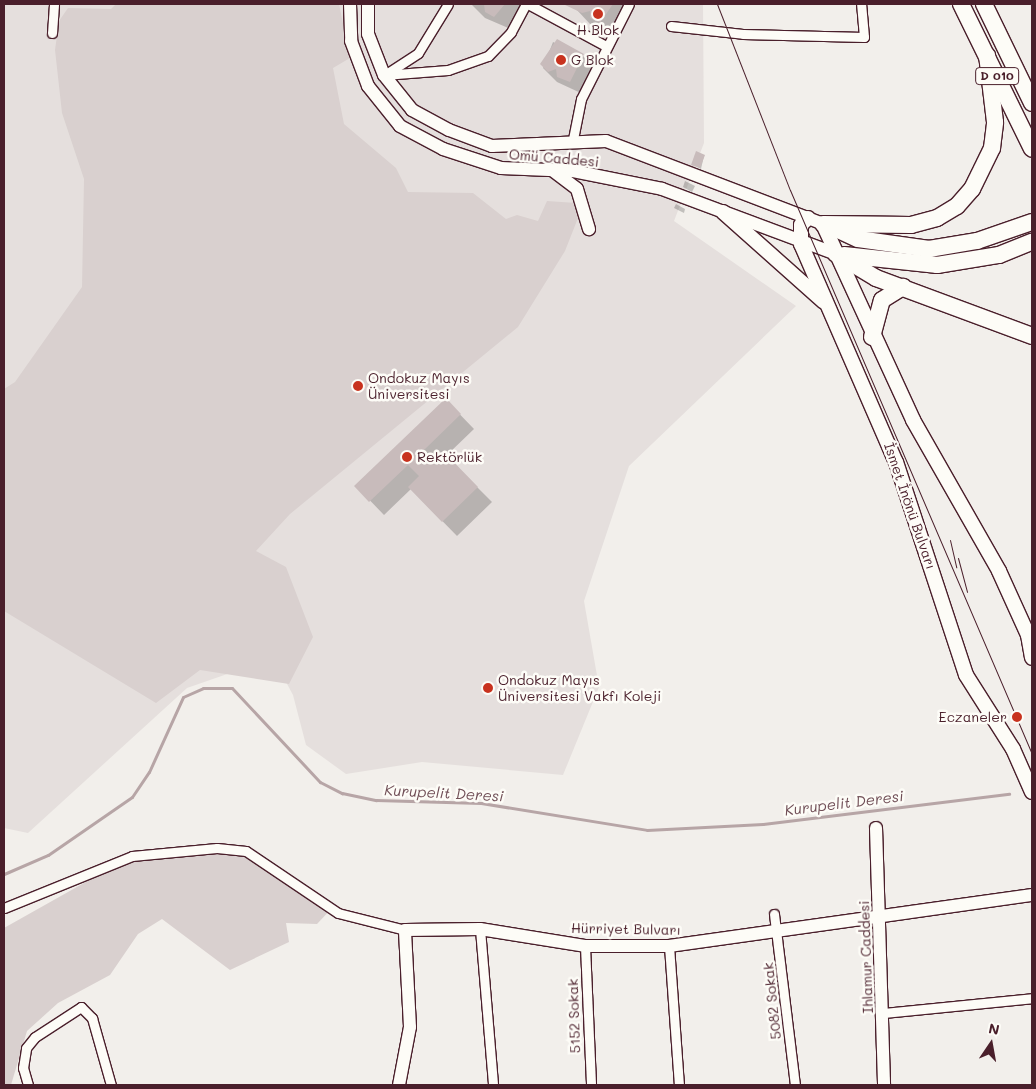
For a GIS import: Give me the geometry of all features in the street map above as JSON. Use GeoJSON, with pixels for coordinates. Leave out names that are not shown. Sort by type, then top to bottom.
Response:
{"type":"FeatureCollection","features":[{"type":"Feature","properties":{"kind":"highway","name":"D 010"},"geometry":{"type":"LineString","coordinates":[[961,4],[988,56],[1032,150]]}},
{"type":"Feature","properties":{"kind":"highway","name":"D 010"},"geometry":{"type":"LineString","coordinates":[[984,4],[1032,103]]}},
{"type":"Feature","properties":{"kind":"highway"},"geometry":{"type":"LineString","coordinates":[[815,221],[911,225],[937,218],[957,206],[972,189],[992,148],[995,122],[988,56]]}},
{"type":"Feature","properties":{"kind":"highway"},"geometry":{"type":"LineString","coordinates":[[815,221],[858,239],[929,249],[977,240],[1032,222]]}},
{"type":"Feature","properties":{"kind":"highway"},"geometry":{"type":"LineString","coordinates":[[836,254],[937,265],[999,255],[1032,242]]}},
{"type":"Feature","properties":{"kind":"highway"},"geometry":{"type":"LineString","coordinates":[[836,254],[876,278],[1032,336]]}},
{"type":"Feature","properties":{"kind":"highway"},"geometry":{"type":"LineString","coordinates":[[872,337],[882,300],[903,287]]}},
{"type":"Feature","properties":{"kind":"main road"},"geometry":{"type":"LineString","coordinates":[[723,212],[828,306]]}},
{"type":"Feature","properties":{"kind":"main road"},"geometry":{"type":"LineString","coordinates":[[801,244],[800,225],[815,221],[836,254],[872,337],[913,420],[999,571],[1028,635],[1032,658]]}},
{"type":"Feature","properties":{"kind":"main road","name":"İsmet İnönü Bulvarı"},"geometry":{"type":"LineString","coordinates":[[801,244],[896,462],[966,675],[1013,749],[1032,792]]}},
{"type":"Feature","properties":{"kind":"street"},"geometry":{"type":"LineString","coordinates":[[52,34],[54,4]]}},
{"type":"Feature","properties":{"kind":"street","name":"Omü Caddesi"},"geometry":{"type":"LineString","coordinates":[[350,4],[351,41],[368,86],[400,126],[443,148],[501,168],[552,170],[662,189],[801,244],[836,254]]}},
{"type":"Feature","properties":{"kind":"street","name":"Omü Caddesi"},"geometry":{"type":"LineString","coordinates":[[368,4],[368,34],[384,75],[412,110],[492,146],[573,139],[606,141],[637,150],[815,221]]}},
{"type":"Feature","properties":{"kind":"street"},"geometry":{"type":"LineString","coordinates":[[384,75],[418,53],[448,4]]}},
{"type":"Feature","properties":{"kind":"street"},"geometry":{"type":"LineString","coordinates":[[384,75],[448,70],[488,56],[511,32],[527,4],[606,46]]}},
{"type":"Feature","properties":{"kind":"street"},"geometry":{"type":"LineString","coordinates":[[573,139],[581,98],[629,4]]}},
{"type":"Feature","properties":{"kind":"street"},"geometry":{"type":"LineString","coordinates":[[671,26],[743,34],[864,37],[861,4]]}},
{"type":"Feature","properties":{"kind":"street"},"geometry":{"type":"LineString","coordinates":[[552,170],[578,189],[589,229]]}},
{"type":"Feature","properties":{"kind":"street","name":"Ihlamur Caddesi"},"geometry":{"type":"LineString","coordinates":[[876,828],[884,1085]]}},
{"type":"Feature","properties":{"kind":"street"},"geometry":{"type":"LineString","coordinates":[[4,908],[132,856],[217,848],[246,850],[338,913],[405,930],[410,1028],[399,1085]]}},
{"type":"Feature","properties":{"kind":"street","name":"Hürriyet Bulvarı"},"geometry":{"type":"LineString","coordinates":[[405,930],[480,929],[585,946],[669,946],[779,934],[1032,896]]}},
{"type":"Feature","properties":{"kind":"street","name":"5082 Sokak"},"geometry":{"type":"LineString","coordinates":[[774,914],[779,934],[795,1085]]}},
{"type":"Feature","properties":{"kind":"street"},"geometry":{"type":"LineString","coordinates":[[480,929],[493,1085]]}},
{"type":"Feature","properties":{"kind":"street","name":"5152 Sokak"},"geometry":{"type":"LineString","coordinates":[[585,946],[591,1085]]}},
{"type":"Feature","properties":{"kind":"street"},"geometry":{"type":"LineString","coordinates":[[669,946],[679,1085]]}},
{"type":"Feature","properties":{"kind":"street"},"geometry":{"type":"LineString","coordinates":[[882,1013],[1032,998]]}},
{"type":"Feature","properties":{"kind":"street"},"geometry":{"type":"LineString","coordinates":[[28,1085],[23,1068],[26,1048],[35,1037],[81,1006],[92,1018],[111,1085]]}},
{"type":"Feature","properties":{"kind":"shaded area","name":"Ondokuz Mayıs Üniversitesi"},"geometry":{"type":"Polygon","coordinates":[[[4,4],[703,4],[704,143],[674,221],[796,306],[629,466],[584,601],[599,687],[563,775],[422,762],[346,774],[306,745],[293,695],[273,658],[187,688],[28,833],[4,828],[4,4]]]}},
{"type":"Feature","properties":{"kind":"shaded area"},"geometry":{"type":"Polygon","coordinates":[[[116,4],[339,4],[350,58],[333,68],[344,124],[396,168],[408,192],[473,193],[506,219],[517,215],[538,221],[547,201],[576,203],[578,218],[565,251],[518,327],[290,514],[256,551],[286,567],[313,637],[289,684],[200,670],[156,703],[4,611],[4,389],[15,382],[82,287],[84,179],[62,113],[55,50],[59,21],[68,8],[111,9],[116,4]]]}},
{"type":"Feature","properties":{"kind":"shaded area"},"geometry":{"type":"Polygon","coordinates":[[[246,851],[332,908],[317,924],[286,923],[289,942],[230,970],[162,919],[138,934],[110,975],[58,1003],[27,1031],[11,1085],[4,1085],[4,928],[132,856],[246,851]]]}},
{"type":"Feature","properties":{"kind":"building"},"geometry":{"type":"Polygon","coordinates":[[[484,4],[505,4],[494,17],[485,12],[484,4]]]}},
{"type":"Feature","properties":{"kind":"building","name":"H Blok"},"geometry":{"type":"Polygon","coordinates":[[[563,4],[613,4],[600,23],[590,18],[590,11],[582,13],[563,4]]]}},
{"type":"Feature","properties":{"kind":"building","name":"G Blok"},"geometry":{"type":"Polygon","coordinates":[[[557,39],[584,54],[570,82],[557,77],[556,69],[548,72],[540,64],[557,39]]]}},
{"type":"Feature","properties":{"kind":"building"},"geometry":{"type":"Polygon","coordinates":[[[696,151],[705,155],[700,168],[691,165],[696,151]]]}},
{"type":"Feature","properties":{"kind":"building","name":"Rektörlük"},"geometry":{"type":"Polygon","coordinates":[[[446,398],[461,414],[423,451],[434,462],[444,452],[478,487],[442,522],[408,487],[419,476],[408,465],[369,502],[354,486],[446,398]]]}},
{"type":"Feature","properties":{"kind":"waterway","name":"Kurupelit Deresi"},"geometry":{"type":"LineString","coordinates":[[4,874],[48,855],[132,797],[149,772],[183,697],[203,688],[232,688],[320,782],[342,793],[376,800],[481,803],[647,830],[763,824],[1009,794]]}},
{"type":"Feature","properties":{"kind":"tram line"},"geometry":{"type":"LineString","coordinates":[[717,4],[790,190],[1032,754]]}},
{"type":"Feature","properties":{"kind":"tram line"},"geometry":{"type":"LineString","coordinates":[[950,540],[956,567]]}},
{"type":"Feature","properties":{"kind":"tram line"},"geometry":{"type":"LineString","coordinates":[[958,558],[967,592]]}},
{"type":"Feature","properties":{"kind":"place","name":"H Blok"},"geometry":{"type":"Point","coordinates":[598,14]}},
{"type":"Feature","properties":{"kind":"place","name":"G Blok"},"geometry":{"type":"Point","coordinates":[561,60]}},
{"type":"Feature","properties":{"kind":"place","name":"Ondokuz Mayıs Üniversitesi"},"geometry":{"type":"Point","coordinates":[358,386]}},
{"type":"Feature","properties":{"kind":"place","name":"Rektörlük"},"geometry":{"type":"Point","coordinates":[407,457]}},
{"type":"Feature","properties":{"kind":"place","name":"Ondokuz Mayıs Üniversitesi Vakfı Koleji"},"geometry":{"type":"Point","coordinates":[488,688]}},
{"type":"Feature","properties":{"kind":"place","name":"Eczaneler"},"geometry":{"type":"Point","coordinates":[1017,717]}}]}
